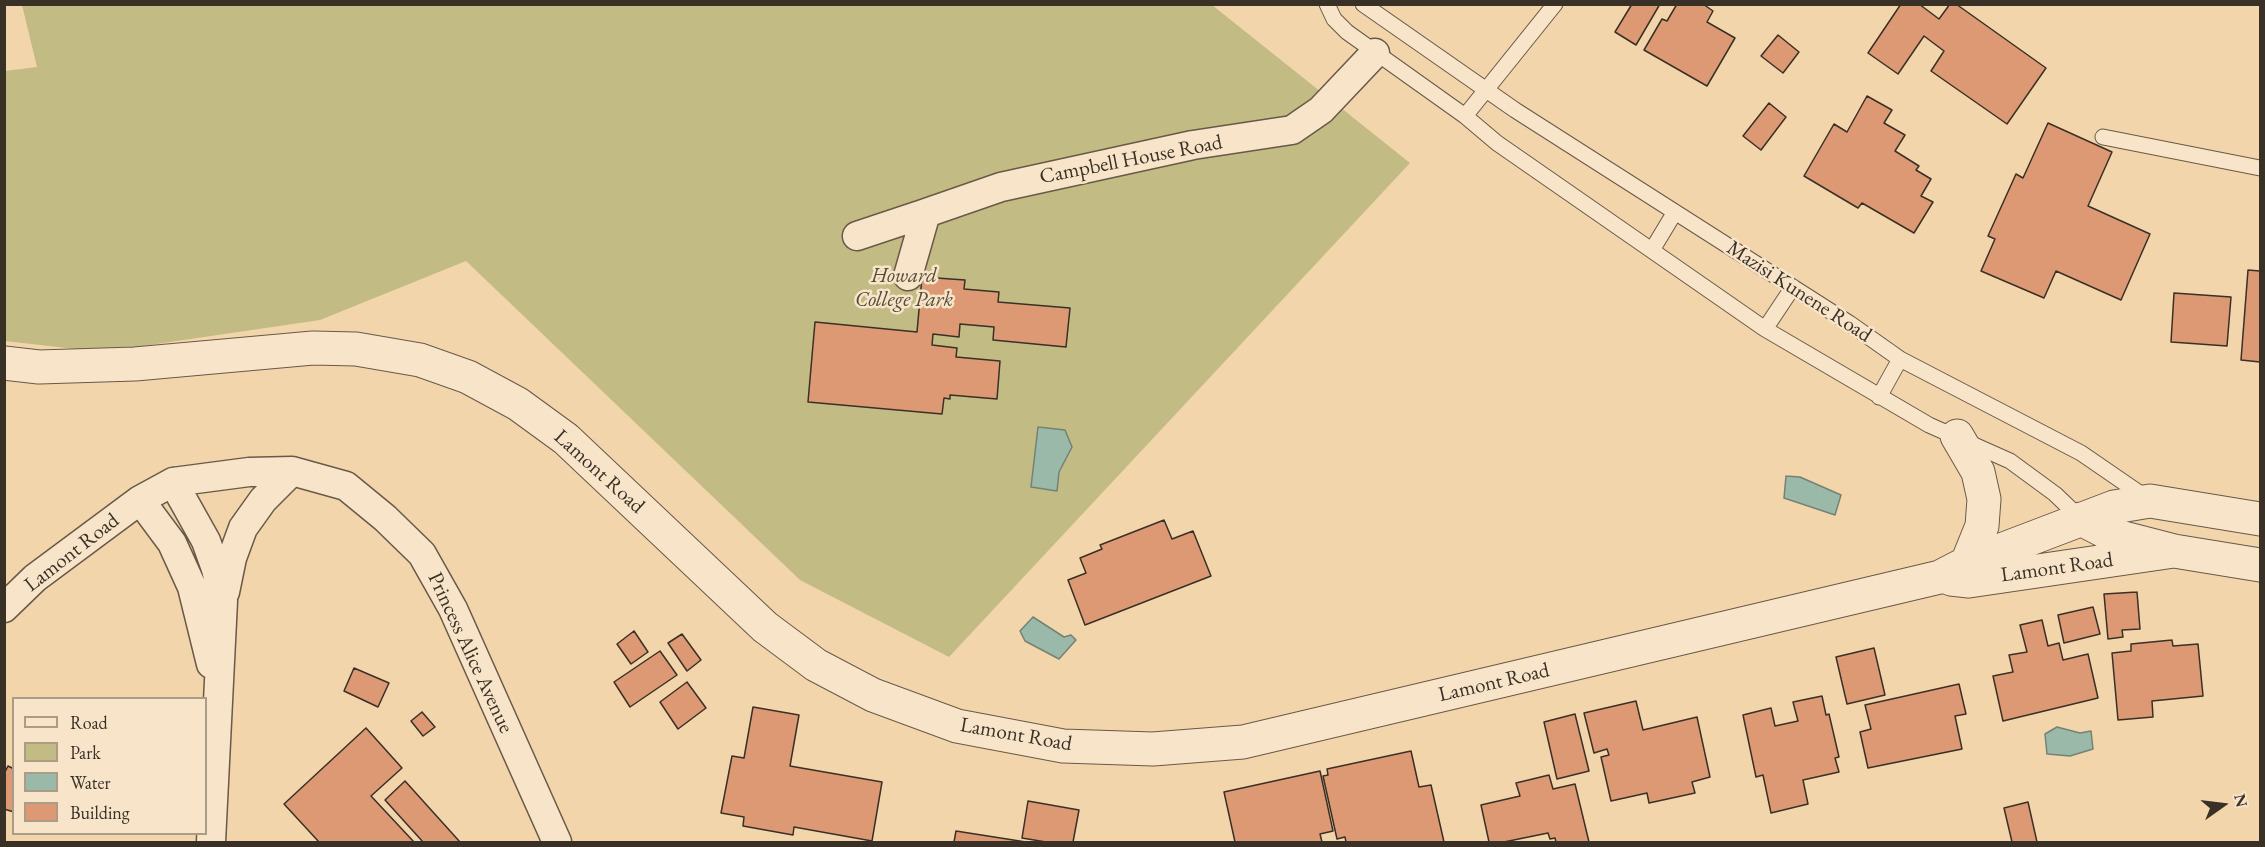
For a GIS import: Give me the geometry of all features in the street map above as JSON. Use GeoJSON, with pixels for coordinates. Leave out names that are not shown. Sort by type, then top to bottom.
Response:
{"type":"FeatureCollection","features":[{"type":"Feature","properties":{"kind":"street","name":"Campbell House Road"},"geometry":{"type":"LineString","coordinates":[[857,236],[1001,187],[1194,145],[1292,130],[1321,110],[1375,53]]}},
{"type":"Feature","properties":{"kind":"street"},"geometry":{"type":"LineString","coordinates":[[908,276],[926,213]]}},
{"type":"Feature","properties":{"kind":"street","name":"Lamont Road"},"geometry":{"type":"LineString","coordinates":[[4,363],[39,367],[195,359],[313,348],[356,349],[420,360],[468,377],[519,404],[566,439],[765,627],[816,665],[873,695],[957,726],[1063,746],[1153,749],[1243,742],[1954,570],[2114,507],[2150,501]]}},
{"type":"Feature","properties":{"kind":"street"},"geometry":{"type":"LineString","coordinates":[[1954,570],[1982,526],[1984,499],[1978,472],[1956,436]]}},
{"type":"Feature","properties":{"kind":"street"},"geometry":{"type":"LineString","coordinates":[[211,843],[223,601],[232,558],[243,528],[263,500],[292,471]]}},
{"type":"Feature","properties":{"kind":"street","name":"Princess Alice Avenue"},"geometry":{"type":"LineString","coordinates":[[140,500],[174,482],[249,472],[292,471],[346,486],[385,518],[422,554],[453,609],[557,843]]}},
{"type":"Feature","properties":{"kind":"street"},"geometry":{"type":"LineString","coordinates":[[174,482],[206,541],[216,569],[223,601]]}},
{"type":"Feature","properties":{"kind":"street"},"geometry":{"type":"LineString","coordinates":[[140,500],[171,543],[192,587],[218,692]]}},
{"type":"Feature","properties":{"kind":"street","name":"Lamont Road"},"geometry":{"type":"LineString","coordinates":[[4,608],[35,578],[140,500]]}},
{"type":"Feature","properties":{"kind":"street","name":"Mazisi Kunene Road"},"geometry":{"type":"LineString","coordinates":[[2150,501],[2260,519]]}},
{"type":"Feature","properties":{"kind":"street"},"geometry":{"type":"LineString","coordinates":[[2081,519],[2112,535],[2174,551],[2260,565]]}},
{"type":"Feature","properties":{"kind":"street","name":"Lamont Road"},"geometry":{"type":"LineString","coordinates":[[1954,570],[1970,581],[2174,551]]}},
{"type":"Feature","properties":{"kind":"lane"},"geometry":{"type":"LineString","coordinates":[[1327,4],[1334,19],[1375,53],[1465,116],[1497,143],[1765,329],[1929,425],[2010,461],[2055,494],[2081,519]]}},
{"type":"Feature","properties":{"kind":"lane","name":"Mazisi Kunene Road"},"geometry":{"type":"LineString","coordinates":[[1363,4],[1486,88],[1793,287],[1899,359],[2081,453],[2150,501]]}},
{"type":"Feature","properties":{"kind":"lane"},"geometry":{"type":"LineString","coordinates":[[1465,116],[1555,4]]}},
{"type":"Feature","properties":{"kind":"lane"},"geometry":{"type":"LineString","coordinates":[[2103,137],[2260,168]]}},
{"type":"Feature","properties":{"kind":"lane"},"geometry":{"type":"LineString","coordinates":[[1652,249],[1676,212]]}},
{"type":"Feature","properties":{"kind":"lane"},"geometry":{"type":"LineString","coordinates":[[1765,329],[1793,287]]}},
{"type":"Feature","properties":{"kind":"lane"},"geometry":{"type":"LineString","coordinates":[[1879,397],[1899,359]]}},
{"type":"Feature","properties":{"kind":"green space","name":"Howard College Park"},"geometry":{"type":"Polygon","coordinates":[[[22,5],[1212,5],[1410,163],[949,657],[800,580],[466,261],[320,320],[102,352],[5,341],[5,71],[37,67],[22,5]]]}},
{"type":"Feature","properties":{"kind":"water"},"geometry":{"type":"Polygon","coordinates":[[[1038,427],[1065,430],[1072,447],[1059,472],[1057,491],[1031,487],[1038,427]]]}},
{"type":"Feature","properties":{"kind":"water"},"geometry":{"type":"Polygon","coordinates":[[[1786,476],[1800,477],[1841,495],[1835,515],[1784,498],[1786,476]]]}},
{"type":"Feature","properties":{"kind":"water"},"geometry":{"type":"Polygon","coordinates":[[[1033,617],[1064,637],[1071,635],[1076,640],[1059,659],[1025,641],[1020,631],[1033,617]]]}},
{"type":"Feature","properties":{"kind":"water"},"geometry":{"type":"Polygon","coordinates":[[[2057,727],[2080,733],[2091,731],[2093,749],[2070,756],[2047,754],[2045,734],[2057,727]]]}},
{"type":"Feature","properties":{"kind":"building"},"geometry":{"type":"Polygon","coordinates":[[[1632,4],[1660,4],[1636,45],[1615,32],[1632,4]]]}},
{"type":"Feature","properties":{"kind":"building"},"geometry":{"type":"Polygon","coordinates":[[[1677,4],[1703,4],[1713,11],[1707,22],[1735,38],[1707,86],[1644,50],[1662,19],[1667,21],[1677,4]]]}},
{"type":"Feature","properties":{"kind":"building"},"geometry":{"type":"Polygon","coordinates":[[[1901,4],[1919,4],[1939,19],[1950,4],[1956,4],[2046,68],[2007,124],[1931,71],[1944,51],[1924,36],[1898,74],[1868,53],[1901,4]]]}},
{"type":"Feature","properties":{"kind":"building"},"geometry":{"type":"Polygon","coordinates":[[[1778,35],[1799,52],[1783,73],[1761,56],[1778,35]]]}},
{"type":"Feature","properties":{"kind":"building"},"geometry":{"type":"Polygon","coordinates":[[[1867,96],[1892,110],[1884,123],[1905,135],[1895,151],[1919,166],[1916,170],[1931,179],[1921,196],[1933,202],[1914,233],[1862,203],[1858,208],[1804,176],[1834,124],[1847,132],[1867,96]]]}},
{"type":"Feature","properties":{"kind":"building"},"geometry":{"type":"Polygon","coordinates":[[[1769,103],[1786,117],[1761,150],[1743,136],[1769,103]]]}},
{"type":"Feature","properties":{"kind":"building"},"geometry":{"type":"Polygon","coordinates":[[[2048,123],[2112,152],[2088,206],[2150,234],[2121,300],[2056,271],[2044,298],[1981,271],[1995,239],[1988,236],[2016,174],[2023,178],[2048,123]]]}},
{"type":"Feature","properties":{"kind":"building"},"geometry":{"type":"Polygon","coordinates":[[[2248,270],[2260,271],[2260,362],[2241,360],[2248,270]]]}},
{"type":"Feature","properties":{"kind":"building"},"geometry":{"type":"Polygon","coordinates":[[[922,277],[965,280],[964,289],[999,292],[998,302],[1070,308],[1066,347],[993,340],[994,327],[960,324],[959,337],[933,334],[932,345],[957,348],[956,357],[1000,361],[997,399],[950,395],[950,399],[944,398],[942,414],[808,402],[815,322],[917,332],[922,277]]]}},
{"type":"Feature","properties":{"kind":"building"},"geometry":{"type":"Polygon","coordinates":[[[2174,293],[2231,297],[2227,346],[2171,342],[2174,293]]]}},
{"type":"Feature","properties":{"kind":"building"},"geometry":{"type":"Polygon","coordinates":[[[1164,520],[1172,539],[1193,531],[1211,576],[1085,625],[1068,580],[1086,573],[1080,558],[1102,549],[1100,545],[1164,520]]]}},
{"type":"Feature","properties":{"kind":"building"},"geometry":{"type":"Polygon","coordinates":[[[2137,592],[2140,629],[2122,630],[2123,637],[2108,639],[2104,594],[2137,592]]]}},
{"type":"Feature","properties":{"kind":"building"},"geometry":{"type":"Polygon","coordinates":[[[2093,607],[2100,634],[2064,643],[2058,615],[2093,607]]]}},
{"type":"Feature","properties":{"kind":"building"},"geometry":{"type":"Polygon","coordinates":[[[2042,620],[2048,646],[2059,643],[2063,660],[2088,654],[2098,698],[2003,721],[1993,676],[2013,672],[2009,655],[2027,652],[2020,625],[2042,620]]]}},
{"type":"Feature","properties":{"kind":"building"},"geometry":{"type":"Polygon","coordinates":[[[634,631],[648,652],[631,664],[617,644],[634,631]]]}},
{"type":"Feature","properties":{"kind":"building"},"geometry":{"type":"Polygon","coordinates":[[[682,634],[701,660],[687,671],[668,643],[682,634]]]}},
{"type":"Feature","properties":{"kind":"building"},"geometry":{"type":"Polygon","coordinates":[[[2172,640],[2173,646],[2198,644],[2203,696],[2152,701],[2153,717],[2118,720],[2112,653],[2131,651],[2131,644],[2172,640]]]}},
{"type":"Feature","properties":{"kind":"building"},"geometry":{"type":"Polygon","coordinates":[[[1874,648],[1885,695],[1847,704],[1836,657],[1874,648]]]}},
{"type":"Feature","properties":{"kind":"building"},"geometry":{"type":"Polygon","coordinates":[[[660,651],[677,675],[630,707],[614,682],[660,651]]]}},
{"type":"Feature","properties":{"kind":"building"},"geometry":{"type":"Polygon","coordinates":[[[354,668],[389,683],[378,707],[344,691],[354,668]]]}},
{"type":"Feature","properties":{"kind":"building"},"geometry":{"type":"Polygon","coordinates":[[[687,682],[706,708],[678,729],[660,702],[687,682]]]}},
{"type":"Feature","properties":{"kind":"building"},"geometry":{"type":"Polygon","coordinates":[[[1959,684],[1966,714],[1955,716],[1962,749],[1868,768],[1860,732],[1871,729],[1865,705],[1959,684]]]}},
{"type":"Feature","properties":{"kind":"building"},"geometry":{"type":"Polygon","coordinates":[[[1822,696],[1826,715],[1829,714],[1839,757],[1835,758],[1839,772],[1803,780],[1808,804],[1771,813],[1763,775],[1756,777],[1743,715],[1771,708],[1775,726],[1798,721],[1793,702],[1822,696]]]}},
{"type":"Feature","properties":{"kind":"building"},"geometry":{"type":"Polygon","coordinates":[[[1636,701],[1643,730],[1697,717],[1710,777],[1692,782],[1695,793],[1649,803],[1647,793],[1611,801],[1601,757],[1609,755],[1607,749],[1594,753],[1584,713],[1636,701]]]}},
{"type":"Feature","properties":{"kind":"building"},"geometry":{"type":"Polygon","coordinates":[[[753,707],[799,715],[790,766],[882,782],[872,841],[794,827],[793,835],[743,826],[744,817],[721,813],[732,756],[744,758],[753,707]]]}},
{"type":"Feature","properties":{"kind":"building"},"geometry":{"type":"Polygon","coordinates":[[[422,712],[435,727],[423,736],[411,721],[422,712]]]}},
{"type":"Feature","properties":{"kind":"building"},"geometry":{"type":"Polygon","coordinates":[[[1575,714],[1589,771],[1557,779],[1544,722],[1575,714]]]}},
{"type":"Feature","properties":{"kind":"building"},"geometry":{"type":"Polygon","coordinates":[[[366,728],[402,768],[371,796],[414,842],[319,842],[284,804],[366,728]]]}},
{"type":"Feature","properties":{"kind":"building"},"geometry":{"type":"Polygon","coordinates":[[[1411,751],[1419,787],[1431,785],[1444,842],[1346,842],[1345,837],[1337,839],[1323,776],[1328,775],[1327,769],[1411,751]]]}},
{"type":"Feature","properties":{"kind":"building"},"geometry":{"type":"Polygon","coordinates":[[[8,766],[12,768],[12,811],[4,809],[4,774],[8,766]]]}},
{"type":"Feature","properties":{"kind":"building"},"geometry":{"type":"Polygon","coordinates":[[[1320,771],[1333,831],[1320,834],[1322,842],[1235,842],[1224,792],[1320,771]]]}},
{"type":"Feature","properties":{"kind":"building"},"geometry":{"type":"Polygon","coordinates":[[[1549,775],[1553,789],[1575,784],[1589,842],[1556,842],[1555,838],[1550,839],[1548,833],[1504,842],[1489,842],[1481,805],[1520,796],[1516,783],[1549,775]]]}},
{"type":"Feature","properties":{"kind":"building"},"geometry":{"type":"Polygon","coordinates":[[[405,781],[460,842],[423,842],[385,800],[405,781]]]}},
{"type":"Feature","properties":{"kind":"building"},"geometry":{"type":"Polygon","coordinates":[[[1028,801],[1079,810],[1073,842],[1046,842],[1022,838],[1028,801]]]}},
{"type":"Feature","properties":{"kind":"building"},"geometry":{"type":"Polygon","coordinates":[[[2028,802],[2037,842],[2012,842],[2004,808],[2028,802]]]}},
{"type":"Feature","properties":{"kind":"building"},"geometry":{"type":"Polygon","coordinates":[[[956,831],[1026,842],[954,842],[956,831]]]}}]}
